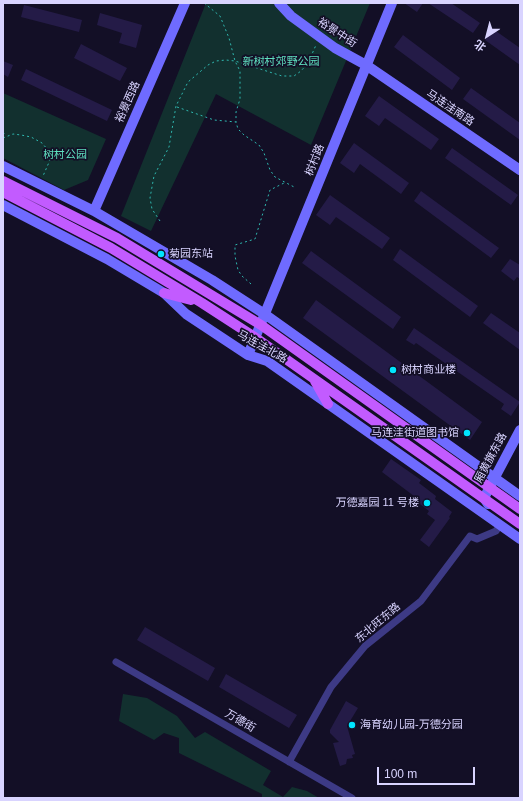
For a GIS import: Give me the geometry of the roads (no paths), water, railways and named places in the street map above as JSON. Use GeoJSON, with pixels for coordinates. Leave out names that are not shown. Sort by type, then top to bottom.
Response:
{"type":"FeatureCollection","features":[{"type":"Feature","properties":{"kind":"main road","name":"马连洼北路"},"geometry":{"type":"LineString","coordinates":[[3,181],[117,238],[262,325],[520,509]]}},
{"type":"Feature","properties":{"kind":"main road","name":"马连洼北路"},"geometry":{"type":"LineString","coordinates":[[3,192],[111,248],[202,303],[256,338],[520,524]]}},
{"type":"Feature","properties":{"kind":"main road"},"geometry":{"type":"LineString","coordinates":[[164,293],[202,303]]}},
{"type":"Feature","properties":{"kind":"main road"},"geometry":{"type":"LineString","coordinates":[[313,378],[328,404]]}},
{"type":"Feature","properties":{"kind":"street","name":"裕景西路"},"geometry":{"type":"LineString","coordinates":[[94,211],[185,3]]}},
{"type":"Feature","properties":{"kind":"street","name":"裕景中街"},"geometry":{"type":"LineString","coordinates":[[279,3],[291,16],[335,48],[366,65]]}},
{"type":"Feature","properties":{"kind":"street","name":"树村路"},"geometry":{"type":"LineString","coordinates":[[248,355],[262,325],[392,3]]}},
{"type":"Feature","properties":{"kind":"street","name":"马连洼南路"},"geometry":{"type":"LineString","coordinates":[[366,65],[520,170]]}},
{"type":"Feature","properties":{"kind":"street"},"geometry":{"type":"LineString","coordinates":[[3,166],[94,211],[212,280],[266,315],[520,496]]}},
{"type":"Feature","properties":{"kind":"street","name":"马连洼北路"},"geometry":{"type":"LineString","coordinates":[[3,205],[107,259],[164,293],[186,314],[248,355],[267,361],[520,539]]}},
{"type":"Feature","properties":{"kind":"street","name":"厢黄旗东路"},"geometry":{"type":"LineString","coordinates":[[484,498],[520,430]]}},
{"type":"Feature","properties":{"kind":"street"},"geometry":{"type":"LineString","coordinates":[[484,498],[505,528]]}},
{"type":"Feature","properties":{"kind":"street","name":"东北旺东路"},"geometry":{"type":"LineString","coordinates":[[289,762],[331,687],[365,646],[422,601],[470,536],[477,539],[505,528]]}},
{"type":"Feature","properties":{"kind":"street","name":"万德街"},"geometry":{"type":"LineString","coordinates":[[116,662],[352,798]]}},
{"type":"Feature","properties":{"kind":"place","name":"菊园东站"},"geometry":{"type":"Point","coordinates":[161,254]}},
{"type":"Feature","properties":{"kind":"place","name":"树村商业楼"},"geometry":{"type":"Point","coordinates":[393,370]}},
{"type":"Feature","properties":{"kind":"place","name":"马连洼街道图书馆"},"geometry":{"type":"Point","coordinates":[467,433]}},
{"type":"Feature","properties":{"kind":"place","name":"万德嘉园 11 号楼"},"geometry":{"type":"Point","coordinates":[427,503]}},
{"type":"Feature","properties":{"kind":"place","name":"海育幼儿园-万德分园"},"geometry":{"type":"Point","coordinates":[352,725]}},
{"type":"Feature","properties":{"kind":"park label","name":"新树村郊野公园"},"geometry":{"type":"Point","coordinates":[281,62]}},
{"type":"Feature","properties":{"kind":"park label","name":"树村公园"},"geometry":{"type":"Point","coordinates":[65,155]}}]}
